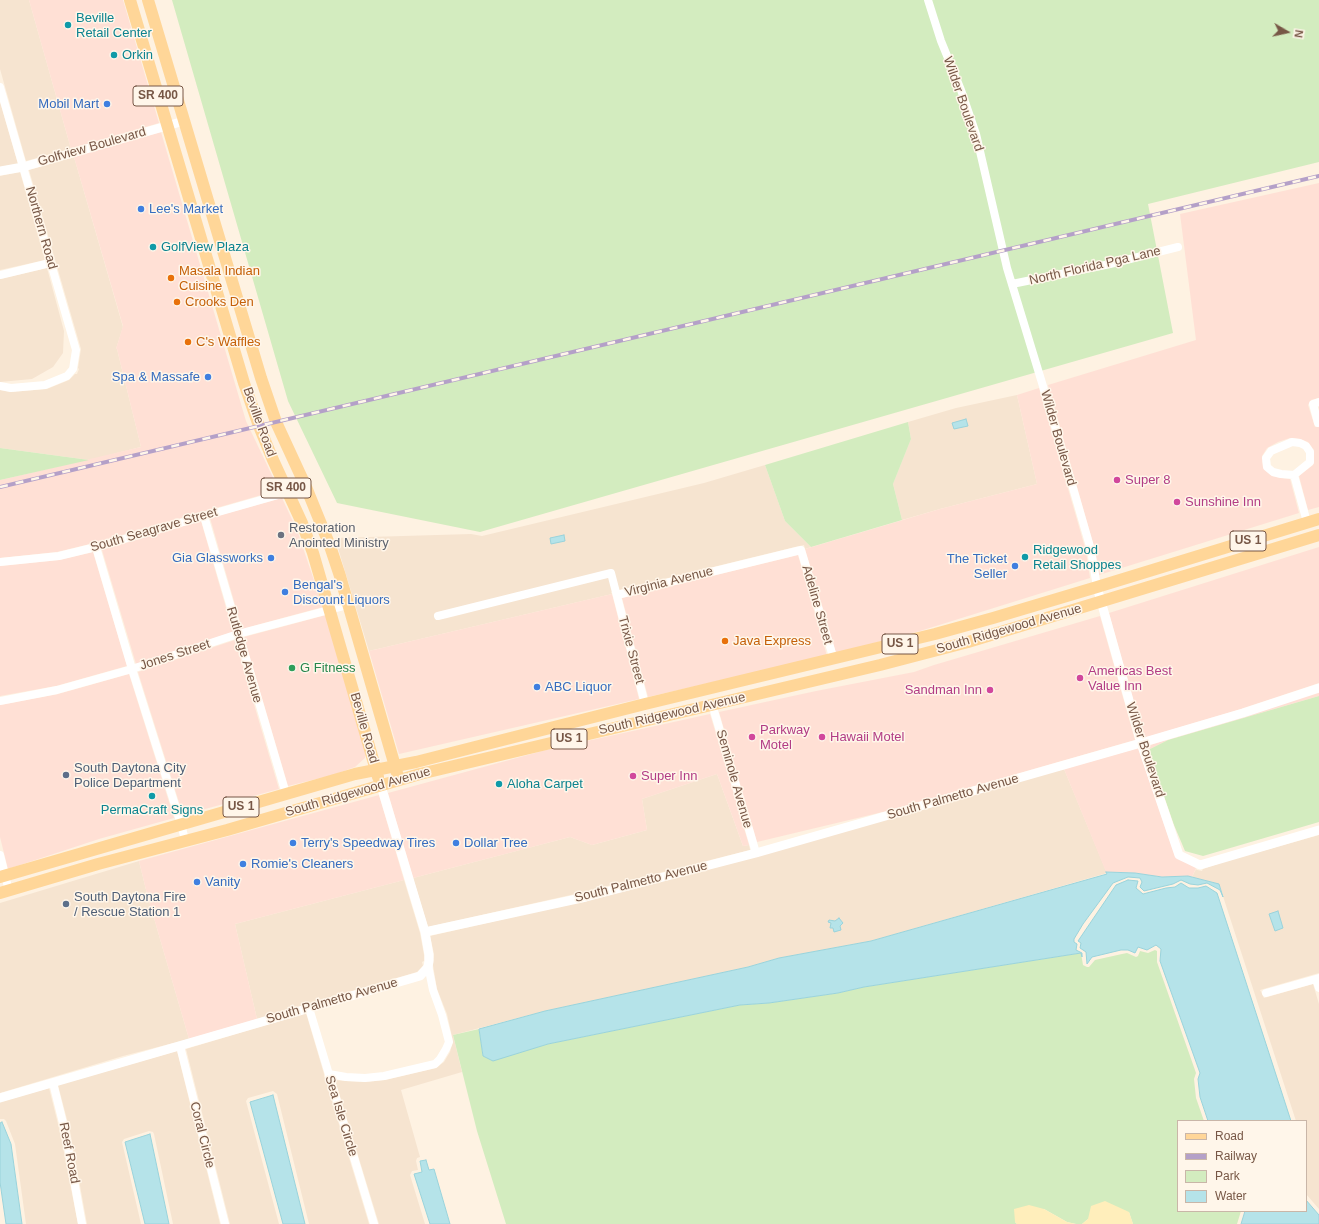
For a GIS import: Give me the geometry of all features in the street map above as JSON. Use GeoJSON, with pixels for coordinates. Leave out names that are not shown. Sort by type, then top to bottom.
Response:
{"type":"FeatureCollection","features":[{"type":"Feature","properties":{"kind":"main road","name":"Beville Road"},"geometry":{"type":"LineString","coordinates":[[130,0],[167,126],[253,380],[276,422],[306,487],[330,546],[399,780]]}},
{"type":"Feature","properties":{"kind":"main road","name":"Beville Road"},"geometry":{"type":"LineString","coordinates":[[148,0],[184,121],[253,380],[259,426],[302,523],[313,553],[380,786]]}},
{"type":"Feature","properties":{"kind":"main road","name":"South Ridgewood Avenue"},"geometry":{"type":"LineString","coordinates":[[3,876],[355,774],[475,748],[640,705],[834,660],[986,620],[1319,519]]}},
{"type":"Feature","properties":{"kind":"main road","name":"South Ridgewood Avenue"},"geometry":{"type":"LineString","coordinates":[[5,892],[420,774],[880,665],[964,643],[1319,535]]}},
{"type":"Feature","properties":{"kind":"main road"},"geometry":{"type":"LineString","coordinates":[[805,682],[827,669],[834,660]]}},
{"type":"Feature","properties":{"kind":"main road"},"geometry":{"type":"LineString","coordinates":[[607,730],[611,722],[640,705]]}},
{"type":"Feature","properties":{"kind":"street","name":"Wilder Boulevard"},"geometry":{"type":"LineString","coordinates":[[928,0],[941,41],[961,90],[976,134],[1004,256],[1091,550],[1101,602],[1141,743],[1179,855],[1200,865],[1319,830]]}},
{"type":"Feature","properties":{"kind":"street","name":"Northern Road"},"geometry":{"type":"LineString","coordinates":[[0,87],[76,350],[73,369],[67,376],[45,385],[11,388],[0,386]]}},
{"type":"Feature","properties":{"kind":"street","name":"Golfview Boulevard"},"geometry":{"type":"LineString","coordinates":[[0,171],[23,167],[184,121]]}},
{"type":"Feature","properties":{"kind":"street","name":"North Florida Pga Lane"},"geometry":{"type":"LineString","coordinates":[[1012,284],[1110,264],[1178,247]]}},
{"type":"Feature","properties":{"kind":"street"},"geometry":{"type":"LineString","coordinates":[[0,275],[50,263]]}},
{"type":"Feature","properties":{"kind":"street"},"geometry":{"type":"LineString","coordinates":[[1318,423],[1313,404],[1319,402]]}},
{"type":"Feature","properties":{"kind":"street"},"geometry":{"type":"LineString","coordinates":[[1292,442],[1300,443],[1306,446],[1310,452],[1310,462],[1294,475],[1273,472],[1267,467],[1266,458],[1271,451],[1292,442]]}},
{"type":"Feature","properties":{"kind":"street"},"geometry":{"type":"LineString","coordinates":[[1294,475],[1307,522]]}},
{"type":"Feature","properties":{"kind":"street","name":"South Seagrave Street"},"geometry":{"type":"LineString","coordinates":[[0,562],[59,556],[96,547],[306,487]]}},
{"type":"Feature","properties":{"kind":"street","name":"Rutledge Avenue"},"geometry":{"type":"LineString","coordinates":[[204,516],[286,794]]}},
{"type":"Feature","properties":{"kind":"street"},"geometry":{"type":"LineString","coordinates":[[96,547],[185,840]]}},
{"type":"Feature","properties":{"kind":"street","name":"Virginia Avenue"},"geometry":{"type":"LineString","coordinates":[[438,616],[611,573],[617,595],[801,550]]}},
{"type":"Feature","properties":{"kind":"street","name":"Adeline Street"},"geometry":{"type":"LineString","coordinates":[[801,550],[834,660]]}},
{"type":"Feature","properties":{"kind":"street","name":"Trixie Street"},"geometry":{"type":"LineString","coordinates":[[617,595],[640,705]]}},
{"type":"Feature","properties":{"kind":"street","name":"Jones Street"},"geometry":{"type":"LineString","coordinates":[[0,701],[57,690],[132,669],[238,634],[348,605]]}},
{"type":"Feature","properties":{"kind":"street","name":"South Palmetto Avenue"},"geometry":{"type":"LineString","coordinates":[[425,932],[586,896],[756,853],[1141,743],[1243,713],[1319,688]]}},
{"type":"Feature","properties":{"kind":"street","name":"Seminole Avenue"},"geometry":{"type":"LineString","coordinates":[[712,704],[756,853]]}},
{"type":"Feature","properties":{"kind":"street","name":"Beville Road"},"geometry":{"type":"LineString","coordinates":[[380,786],[425,932]]}},
{"type":"Feature","properties":{"kind":"street"},"geometry":{"type":"LineString","coordinates":[[0,855],[5,892]]}},
{"type":"Feature","properties":{"kind":"street"},"geometry":{"type":"LineString","coordinates":[[329,1074],[365,1078],[384,1076],[434,1064],[440,1059],[448,1042],[442,1015],[433,990],[428,965],[429,955],[425,932]]}},
{"type":"Feature","properties":{"kind":"street","name":"South Palmetto Avenue"},"geometry":{"type":"LineString","coordinates":[[0,1098],[420,976],[428,965]]}},
{"type":"Feature","properties":{"kind":"street"},"geometry":{"type":"LineString","coordinates":[[1266,993],[1318,978],[1319,988]]}},
{"type":"Feature","properties":{"kind":"street","name":"Sea Isle Circle"},"geometry":{"type":"LineString","coordinates":[[309,1008],[374,1224]]}},
{"type":"Feature","properties":{"kind":"street","name":"Coral Circle"},"geometry":{"type":"LineString","coordinates":[[180,1046],[225,1224]]}},
{"type":"Feature","properties":{"kind":"street","name":"Reef Road"},"geometry":{"type":"LineString","coordinates":[[53,1083],[65,1131],[82,1224]]}},
{"type":"Feature","properties":{"kind":"shaded area"},"geometry":{"type":"Polygon","coordinates":[[[0,0],[29,0],[71,149],[26,161],[0,69],[0,0]]]}},
{"type":"Feature","properties":{"kind":"shaded area"},"geometry":{"type":"Polygon","coordinates":[[[29,0],[123,0],[159,123],[71,149],[29,0]]]}},
{"type":"Feature","properties":{"kind":"shaded area"},"geometry":{"type":"Polygon","coordinates":[[[0,102],[18,164],[0,167],[0,102]]]}},
{"type":"Feature","properties":{"kind":"shaded area"},"geometry":{"type":"Polygon","coordinates":[[[161,132],[246,421],[279,490],[94,543],[57,552],[0,558],[0,480],[141,447],[116,349],[123,326],[74,157],[161,132]]]}},
{"type":"Feature","properties":{"kind":"shaded area"},"geometry":{"type":"Polygon","coordinates":[[[74,157],[123,327],[116,349],[141,447],[89,460],[0,448],[0,390],[10,392],[47,389],[69,380],[77,374],[79,369],[81,349],[29,170],[74,157]]]}},
{"type":"Feature","properties":{"kind":"shaded area"},"geometry":{"type":"Polygon","coordinates":[[[20,172],[45,260],[0,270],[0,176],[20,172]]]}},
{"type":"Feature","properties":{"kind":"shaded area"},"geometry":{"type":"Polygon","coordinates":[[[1319,183],[1319,398],[1311,400],[1308,405],[1315,427],[1319,427],[1319,507],[1308,510],[1299,476],[1313,465],[1314,450],[1308,442],[1290,438],[1267,448],[1262,456],[1263,467],[1272,476],[1290,479],[1299,513],[1099,575],[1095,550],[1048,385],[1196,340],[1180,214],[1319,183]]]}},
{"type":"Feature","properties":{"kind":"shaded area"},"geometry":{"type":"Polygon","coordinates":[[[47,268],[64,331],[63,353],[53,367],[32,379],[0,382],[0,279],[47,268]]]}},
{"type":"Feature","properties":{"kind":"shaded area"},"geometry":{"type":"Polygon","coordinates":[[[1039,388],[1086,551],[1090,578],[920,631],[836,653],[805,549],[940,509],[1037,484],[1017,395],[1039,388]]]}},
{"type":"Feature","properties":{"kind":"shaded area"},"geometry":{"type":"Polygon","coordinates":[[[1017,395],[1037,484],[902,520],[893,484],[911,439],[908,422],[956,408],[1017,395]]]}},
{"type":"Feature","properties":{"kind":"shaded area"},"geometry":{"type":"Polygon","coordinates":[[[765,465],[785,521],[811,547],[805,549],[804,545],[795,547],[611,592],[612,594],[369,651],[335,538],[471,534],[482,536],[704,483],[765,465]]]}},
{"type":"Feature","properties":{"kind":"shaded area"},"geometry":{"type":"Polygon","coordinates":[[[282,498],[297,530],[323,607],[242,629],[210,518],[282,498]]]}},
{"type":"Feature","properties":{"kind":"shaded area"},"geometry":{"type":"Polygon","coordinates":[[[201,521],[233,632],[136,664],[102,550],[201,521]]]}},
{"type":"Feature","properties":{"kind":"shaded area"},"geometry":{"type":"Polygon","coordinates":[[[1319,547],[1319,683],[1241,709],[1144,738],[1109,613],[1319,547]]]}},
{"type":"Feature","properties":{"kind":"shaded area"},"geometry":{"type":"Polygon","coordinates":[[[93,552],[127,666],[56,686],[0,696],[0,566],[59,560],[93,552]]]}},
{"type":"Feature","properties":{"kind":"shaded area"},"geometry":{"type":"Polygon","coordinates":[[[798,555],[827,656],[648,697],[622,598],[798,555]]]}},
{"type":"Feature","properties":{"kind":"shaded area"},"geometry":{"type":"Polygon","coordinates":[[[612,594],[639,699],[399,754],[369,651],[612,594]]]}},
{"type":"Feature","properties":{"kind":"shaded area"},"geometry":{"type":"Polygon","coordinates":[[[326,615],[366,751],[365,758],[355,767],[333,775],[288,786],[244,637],[326,615]]]}},
{"type":"Feature","properties":{"kind":"shaded area"},"geometry":{"type":"Polygon","coordinates":[[[1100,616],[1135,740],[891,810],[757,842],[719,712],[914,672],[1100,616]]]}},
{"type":"Feature","properties":{"kind":"shaded area"},"geometry":{"type":"Polygon","coordinates":[[[235,640],[279,789],[183,815],[138,672],[235,640]]]}},
{"type":"Feature","properties":{"kind":"shaded area"},"geometry":{"type":"Polygon","coordinates":[[[129,674],[174,818],[99,839],[8,869],[0,837],[0,705],[58,694],[129,674]]]}},
{"type":"Feature","properties":{"kind":"shaded area"},"geometry":{"type":"Polygon","coordinates":[[[1319,692],[1319,696],[1168,740],[1148,750],[1147,746],[1319,692]]]}},
{"type":"Feature","properties":{"kind":"shaded area"},"geometry":{"type":"Polygon","coordinates":[[[710,714],[749,845],[743,846],[717,774],[642,799],[647,830],[592,845],[570,837],[413,878],[388,793],[546,750],[710,714]]]}},
{"type":"Feature","properties":{"kind":"shaded area"},"geometry":{"type":"Polygon","coordinates":[[[1138,748],[1175,856],[1196,868],[1192,877],[1162,877],[1135,873],[1106,872],[1064,769],[1138,748]]]}},
{"type":"Feature","properties":{"kind":"shaded area"},"geometry":{"type":"Polygon","coordinates":[[[1064,769],[1107,873],[871,941],[779,958],[748,967],[545,1011],[453,1035],[462,1072],[401,1090],[420,1157],[417,1158],[416,1161],[418,1170],[412,1171],[410,1175],[425,1224],[379,1224],[335,1080],[365,1082],[385,1080],[436,1068],[444,1062],[450,1052],[453,1041],[447,1014],[437,989],[433,965],[434,954],[430,936],[587,900],[1064,769]]]}},
{"type":"Feature","properties":{"kind":"shaded area"},"geometry":{"type":"Polygon","coordinates":[[[717,774],[743,846],[749,845],[750,850],[584,892],[428,927],[413,878],[570,837],[592,845],[647,830],[642,799],[717,774]]]}},
{"type":"Feature","properties":{"kind":"shaded area"},"geometry":{"type":"Polygon","coordinates":[[[379,795],[404,880],[235,924],[257,1019],[189,1039],[147,894],[139,861],[379,795]]]}},
{"type":"Feature","properties":{"kind":"shaded area"},"geometry":{"type":"Polygon","coordinates":[[[1319,835],[1319,973],[1260,990],[1264,998],[1313,984],[1319,1004],[1319,1209],[1307,1195],[1307,1120],[1296,1120],[1219,884],[1192,877],[1196,869],[1202,871],[1203,869],[1319,835]]]}},
{"type":"Feature","properties":{"kind":"shaded area"},"geometry":{"type":"Polygon","coordinates":[[[139,861],[147,894],[189,1039],[123,1056],[0,1093],[0,903],[139,861]]]}},
{"type":"Feature","properties":{"kind":"shaded area"},"geometry":{"type":"Polygon","coordinates":[[[404,880],[420,933],[424,955],[424,961],[422,962],[423,966],[417,972],[257,1019],[235,924],[404,880]]]}},
{"type":"Feature","properties":{"kind":"shaded area"},"geometry":{"type":"Polygon","coordinates":[[[306,1013],[369,1224],[309,1224],[277,1094],[273,1091],[248,1098],[246,1101],[279,1224],[230,1224],[186,1049],[306,1013]]]}},
{"type":"Feature","properties":{"kind":"shaded area"},"geometry":{"type":"Polygon","coordinates":[[[177,1051],[220,1224],[173,1224],[154,1134],[153,1132],[149,1131],[124,1139],[122,1142],[141,1224],[87,1224],[70,1131],[58,1085],[177,1051]]]}},
{"type":"Feature","properties":{"kind":"shaded area"},"geometry":{"type":"Polygon","coordinates":[[[49,1088],[60,1132],[78,1224],[26,1224],[15,1144],[6,1121],[4,1119],[0,1119],[0,1102],[49,1088]]]}},
{"type":"Feature","properties":{"kind":"green space"},"geometry":{"type":"Polygon","coordinates":[[[172,0],[1319,0],[1319,162],[1148,204],[1173,333],[480,532],[337,503],[288,401],[172,0]]]}},
{"type":"Feature","properties":{"kind":"green space"},"geometry":{"type":"Polygon","coordinates":[[[908,422],[911,439],[893,484],[902,520],[811,547],[785,521],[765,465],[908,422]]]}},
{"type":"Feature","properties":{"kind":"green space"},"geometry":{"type":"Polygon","coordinates":[[[0,448],[89,460],[0,480],[0,448]]]}},
{"type":"Feature","properties":{"kind":"green space"},"geometry":{"type":"Polygon","coordinates":[[[1319,696],[1319,822],[1203,856],[1185,851],[1174,825],[1148,750],[1168,740],[1319,696]]]}},
{"type":"Feature","properties":{"kind":"green space"},"geometry":{"type":"Polygon","coordinates":[[[1155,950],[1157,951],[1157,962],[1196,1073],[1194,1079],[1196,1098],[1204,1120],[1177,1120],[1177,1212],[1241,1212],[1237,1224],[1133,1224],[1129,1212],[1088,1219],[1082,1224],[1076,1224],[1067,1222],[1044,1209],[1015,1222],[1017,1224],[506,1224],[477,1131],[453,1035],[479,1029],[483,1056],[493,1060],[548,1044],[740,1005],[769,1003],[838,993],[864,987],[1081,953],[1083,965],[1089,967],[1095,960],[1127,953],[1136,957],[1140,951],[1148,953],[1155,950]]]}},
{"type":"Feature","properties":{"kind":"sand"},"geometry":{"type":"Polygon","coordinates":[[[1105,1201],[1129,1212],[1133,1224],[1082,1224],[1088,1219],[1091,1206],[1105,1201]]]}},
{"type":"Feature","properties":{"kind":"sand"},"geometry":{"type":"Polygon","coordinates":[[[1029,1205],[1044,1209],[1067,1222],[1076,1224],[1017,1224],[1015,1222],[1014,1209],[1029,1205]]]}},
{"type":"Feature","properties":{"kind":"water"},"geometry":{"type":"Polygon","coordinates":[[[966,419],[968,426],[954,429],[952,423],[966,419]]]}},
{"type":"Feature","properties":{"kind":"water"},"geometry":{"type":"Polygon","coordinates":[[[564,535],[565,541],[551,544],[550,538],[564,535]]]}},
{"type":"Feature","properties":{"kind":"water"},"geometry":{"type":"Polygon","coordinates":[[[1106,872],[1135,873],[1162,877],[1188,876],[1219,884],[1223,897],[1220,890],[1207,883],[1198,885],[1190,884],[1181,880],[1173,884],[1144,891],[1140,887],[1142,882],[1140,878],[1128,877],[1113,883],[1074,939],[1074,942],[1077,944],[1076,950],[1082,953],[1082,957],[1081,953],[864,987],[838,993],[769,1003],[740,1005],[548,1044],[493,1061],[483,1056],[479,1029],[545,1011],[748,967],[779,958],[871,941],[1107,874],[1106,872]]]}},
{"type":"Feature","properties":{"kind":"water"},"geometry":{"type":"Polygon","coordinates":[[[1128,880],[1138,881],[1136,888],[1143,894],[1175,887],[1181,883],[1189,888],[1206,886],[1217,893],[1291,1120],[1208,1120],[1200,1097],[1198,1079],[1200,1073],[1160,961],[1161,949],[1156,945],[1147,950],[1138,947],[1135,953],[1128,950],[1121,950],[1092,957],[1087,964],[1086,952],[1080,948],[1081,943],[1078,941],[1116,885],[1128,880]]]}},
{"type":"Feature","properties":{"kind":"water"},"geometry":{"type":"Polygon","coordinates":[[[1278,911],[1283,928],[1275,931],[1269,914],[1278,911]]]}},
{"type":"Feature","properties":{"kind":"water"},"geometry":{"type":"Polygon","coordinates":[[[839,918],[843,923],[840,926],[841,930],[834,932],[833,928],[830,928],[831,923],[828,922],[829,920],[835,921],[839,918]]]}},
{"type":"Feature","properties":{"kind":"water"},"geometry":{"type":"Polygon","coordinates":[[[273,1095],[305,1224],[283,1224],[250,1102],[273,1095]]]}},
{"type":"Feature","properties":{"kind":"water"},"geometry":{"type":"Polygon","coordinates":[[[2,1122],[11,1144],[22,1224],[6,1224],[0,1182],[0,1123],[2,1122]]]}},
{"type":"Feature","properties":{"kind":"water"},"geometry":{"type":"Polygon","coordinates":[[[150,1134],[169,1224],[145,1224],[125,1142],[150,1134]]]}},
{"type":"Feature","properties":{"kind":"water"},"geometry":{"type":"Polygon","coordinates":[[[426,1160],[429,1170],[434,1169],[450,1224],[430,1224],[414,1174],[422,1172],[420,1161],[426,1160]]]}},
{"type":"Feature","properties":{"kind":"water"},"geometry":{"type":"Polygon","coordinates":[[[1307,1201],[1319,1215],[1319,1224],[1241,1224],[1245,1212],[1307,1212],[1307,1201]]]}},
{"type":"Feature","properties":{"kind":"railway"},"geometry":{"type":"LineString","coordinates":[[0,487],[1319,176]]}},
{"type":"Feature","properties":{"kind":"place","name":"Beville Retail Center"},"geometry":{"type":"Point","coordinates":[68,25]}},
{"type":"Feature","properties":{"kind":"place","name":"Orkin"},"geometry":{"type":"Point","coordinates":[114,55]}},
{"type":"Feature","properties":{"kind":"place","name":"Mobil Mart"},"geometry":{"type":"Point","coordinates":[107,104]}},
{"type":"Feature","properties":{"kind":"place","name":"Lee's Market"},"geometry":{"type":"Point","coordinates":[141,209]}},
{"type":"Feature","properties":{"kind":"place","name":"GolfView Plaza"},"geometry":{"type":"Point","coordinates":[153,247]}},
{"type":"Feature","properties":{"kind":"place","name":"Masala Indian Cuisine"},"geometry":{"type":"Point","coordinates":[171,278]}},
{"type":"Feature","properties":{"kind":"place","name":"Crooks Den"},"geometry":{"type":"Point","coordinates":[177,302]}},
{"type":"Feature","properties":{"kind":"place","name":"C's Waffles"},"geometry":{"type":"Point","coordinates":[188,342]}},
{"type":"Feature","properties":{"kind":"place","name":"Spa & Massafe"},"geometry":{"type":"Point","coordinates":[208,377]}},
{"type":"Feature","properties":{"kind":"place","name":"Super 8"},"geometry":{"type":"Point","coordinates":[1117,480]}},
{"type":"Feature","properties":{"kind":"place","name":"Sunshine Inn"},"geometry":{"type":"Point","coordinates":[1177,502]}},
{"type":"Feature","properties":{"kind":"place","name":"Restoration Anointed Ministry"},"geometry":{"type":"Point","coordinates":[281,535]}},
{"type":"Feature","properties":{"kind":"place","name":"Ridgewood Retail Shoppes"},"geometry":{"type":"Point","coordinates":[1025,557]}},
{"type":"Feature","properties":{"kind":"place","name":"Gia Glassworks"},"geometry":{"type":"Point","coordinates":[271,558]}},
{"type":"Feature","properties":{"kind":"place","name":"The Ticket Seller"},"geometry":{"type":"Point","coordinates":[1015,566]}},
{"type":"Feature","properties":{"kind":"place","name":"Bengal's Discount Liquors"},"geometry":{"type":"Point","coordinates":[285,592]}},
{"type":"Feature","properties":{"kind":"place","name":"Java Express"},"geometry":{"type":"Point","coordinates":[725,641]}},
{"type":"Feature","properties":{"kind":"place","name":"G Fitness"},"geometry":{"type":"Point","coordinates":[292,668]}},
{"type":"Feature","properties":{"kind":"place","name":"Americas Best Value Inn"},"geometry":{"type":"Point","coordinates":[1080,678]}},
{"type":"Feature","properties":{"kind":"place","name":"ABC Liquor"},"geometry":{"type":"Point","coordinates":[537,687]}},
{"type":"Feature","properties":{"kind":"place","name":"Sandman Inn"},"geometry":{"type":"Point","coordinates":[990,690]}},
{"type":"Feature","properties":{"kind":"place","name":"Parkway Motel"},"geometry":{"type":"Point","coordinates":[752,737]}},
{"type":"Feature","properties":{"kind":"place","name":"Hawaii Motel"},"geometry":{"type":"Point","coordinates":[822,737]}},
{"type":"Feature","properties":{"kind":"place","name":"South Daytona City Police Department"},"geometry":{"type":"Point","coordinates":[66,775]}},
{"type":"Feature","properties":{"kind":"place","name":"Super Inn"},"geometry":{"type":"Point","coordinates":[633,776]}},
{"type":"Feature","properties":{"kind":"place","name":"Aloha Carpet"},"geometry":{"type":"Point","coordinates":[499,784]}},
{"type":"Feature","properties":{"kind":"place","name":"PermaCraft Signs"},"geometry":{"type":"Point","coordinates":[152,796]}},
{"type":"Feature","properties":{"kind":"place","name":"Terry's Speedway Tires"},"geometry":{"type":"Point","coordinates":[293,843]}},
{"type":"Feature","properties":{"kind":"place","name":"Dollar Tree"},"geometry":{"type":"Point","coordinates":[456,843]}},
{"type":"Feature","properties":{"kind":"place","name":"Romie's Cleaners"},"geometry":{"type":"Point","coordinates":[243,864]}},
{"type":"Feature","properties":{"kind":"place","name":"Vanity"},"geometry":{"type":"Point","coordinates":[197,882]}},
{"type":"Feature","properties":{"kind":"place","name":"South Daytona Fire / Rescue Station 1"},"geometry":{"type":"Point","coordinates":[66,904]}}]}
